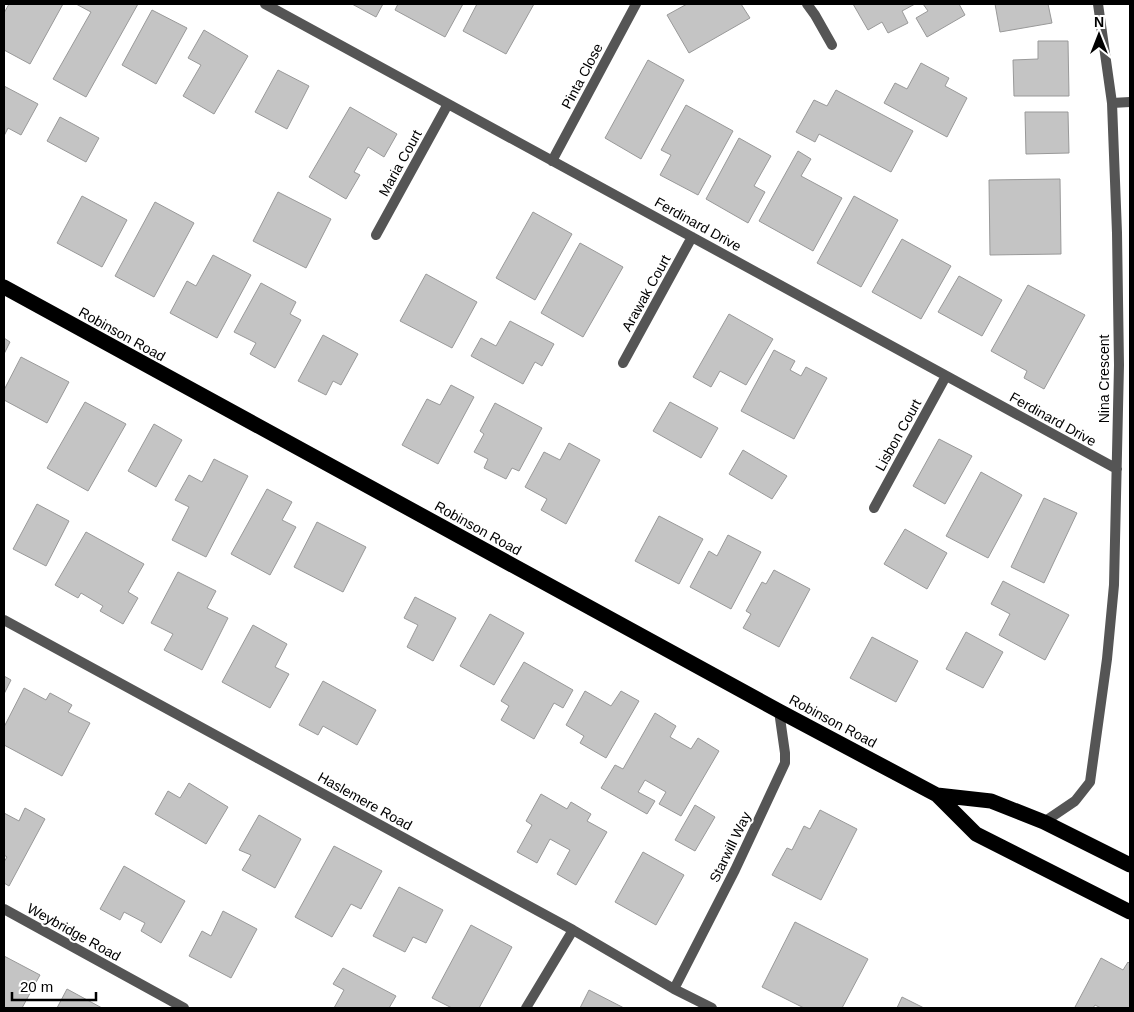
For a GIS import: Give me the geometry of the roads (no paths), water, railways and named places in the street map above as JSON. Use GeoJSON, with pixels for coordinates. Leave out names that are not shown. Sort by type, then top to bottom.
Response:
{"type":"FeatureCollection","features":[{"type":"Feature","properties":{"kind":"highway","name":"Robinson Road"},"geometry":{"type":"LineString","coordinates":[[4,287],[779,711],[937,795],[976,834],[1130,912]]}},
{"type":"Feature","properties":{"kind":"highway","name":"Robinson Road"},"geometry":{"type":"LineString","coordinates":[[937,795],[991,801],[1044,822],[1130,865]]}},
{"type":"Feature","properties":{"kind":"street","name":"Ferdinard Drive"},"geometry":{"type":"LineString","coordinates":[[265,4],[1117,469]]}},
{"type":"Feature","properties":{"kind":"street","name":"Pinta Close"},"geometry":{"type":"LineString","coordinates":[[552,161],[636,4]]}},
{"type":"Feature","properties":{"kind":"street"},"geometry":{"type":"LineString","coordinates":[[807,4],[832,45]]}},
{"type":"Feature","properties":{"kind":"street","name":"Nina Crescent"},"geometry":{"type":"LineString","coordinates":[[1044,822],[1075,802],[1090,782],[1109,641],[1114,585],[1119,365],[1117,232],[1112,103],[1098,4]]}},
{"type":"Feature","properties":{"kind":"street"},"geometry":{"type":"LineString","coordinates":[[1112,103],[1130,102]]}},
{"type":"Feature","properties":{"kind":"street","name":"Maria Court"},"geometry":{"type":"LineString","coordinates":[[376,235],[448,104]]}},
{"type":"Feature","properties":{"kind":"street","name":"Arawak Court"},"geometry":{"type":"LineString","coordinates":[[623,363],[692,237]]}},
{"type":"Feature","properties":{"kind":"street","name":"Lisbon Court"},"geometry":{"type":"LineString","coordinates":[[874,508],[946,376]]}},
{"type":"Feature","properties":{"kind":"street","name":"Haslemere Road"},"geometry":{"type":"LineString","coordinates":[[4,620],[573,930],[674,989],[712,1008]]}},
{"type":"Feature","properties":{"kind":"street","name":"Starwill Way"},"geometry":{"type":"LineString","coordinates":[[674,989],[735,870],[785,763],[779,711]]}},
{"type":"Feature","properties":{"kind":"street","name":"Weybridge Road"},"geometry":{"type":"LineString","coordinates":[[4,909],[184,1008]]}},
{"type":"Feature","properties":{"kind":"street"},"geometry":{"type":"LineString","coordinates":[[526,1008],[573,930]]}}]}
